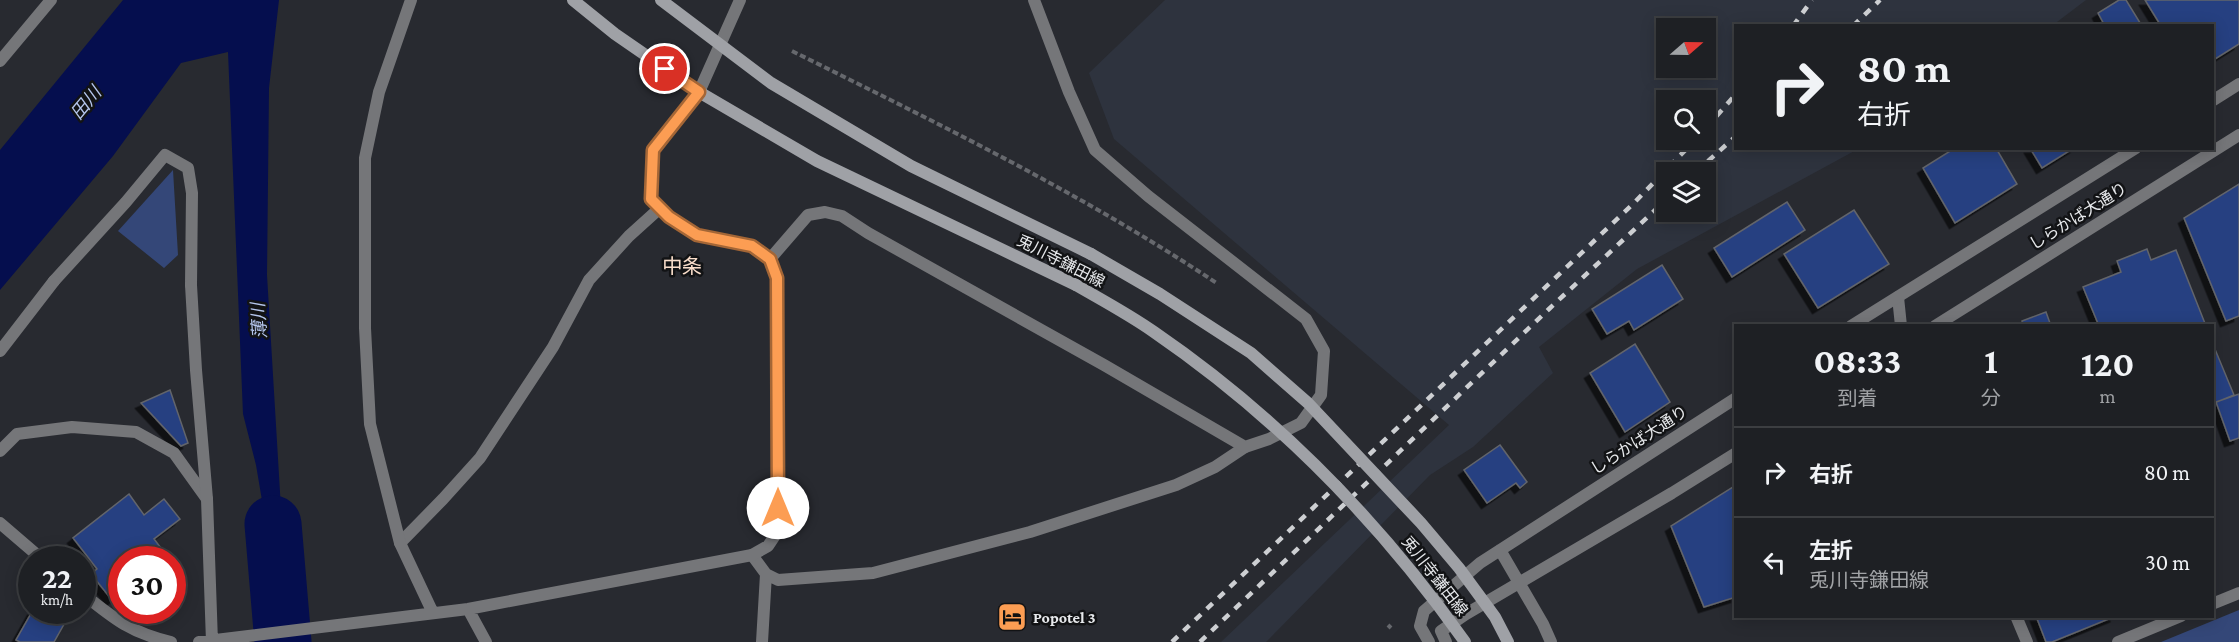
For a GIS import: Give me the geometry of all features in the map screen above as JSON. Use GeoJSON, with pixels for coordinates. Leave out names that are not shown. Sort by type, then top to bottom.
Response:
{"type":"FeatureCollection","features":[{"type":"Feature","properties":{"kind":"main road","name":"兎川寺鎌田線"},"geometry":{"type":"LineString","coordinates":[[573,0],[615,34],[699,92],[817,161],[1076,285],[1154,331],[1234,392],[1287,438],[1389,545],[1465,642]]}},
{"type":"Feature","properties":{"kind":"main road","name":"兎川寺鎌田線"},"geometry":{"type":"LineString","coordinates":[[661,0],[771,83],[911,166],[1091,254],[1160,294],[1251,353],[1308,403],[1421,523],[1459,568],[1495,617],[1508,642]]}},
{"type":"Feature","properties":{"kind":"street"},"geometry":{"type":"LineString","coordinates":[[0,61],[51,0]]}},
{"type":"Feature","properties":{"kind":"street"},"geometry":{"type":"LineString","coordinates":[[411,0],[379,92],[365,158],[365,328],[370,424],[400,543],[433,613]]}},
{"type":"Feature","properties":{"kind":"street"},"geometry":{"type":"LineString","coordinates":[[0,351],[54,281],[165,155],[188,168],[192,193],[191,285],[207,498],[207,642],[468,609],[752,555],[768,546],[778,531],[777,278],[770,259],[752,246],[697,235],[669,217],[651,199],[653,150],[699,92],[740,0]]}},
{"type":"Feature","properties":{"kind":"street"},"geometry":{"type":"LineString","coordinates":[[752,555],[766,574],[778,580],[873,573],[1008,538],[1176,485],[1215,467],[1245,447],[1269,439],[1301,423],[1322,395],[1324,351],[1306,319],[1148,196],[1095,150],[1069,92],[1034,0]]}},
{"type":"Feature","properties":{"kind":"street"},"geometry":{"type":"LineString","coordinates":[[2214,100],[2239,84]]}},
{"type":"Feature","properties":{"kind":"street","name":"しらかば大通り"},"geometry":{"type":"LineString","coordinates":[[1938,324],[2239,135]]}},
{"type":"Feature","properties":{"kind":"street","name":"しらかば大通り"},"geometry":{"type":"LineString","coordinates":[[1854,324],[2133,150]]}},
{"type":"Feature","properties":{"kind":"street"},"geometry":{"type":"LineString","coordinates":[[400,543],[480,458],[553,347],[589,280],[629,236],[660,208]]}},
{"type":"Feature","properties":{"kind":"street"},"geometry":{"type":"LineString","coordinates":[[770,259],[808,215],[825,212],[842,216],[868,233],[1245,447]]}},
{"type":"Feature","properties":{"kind":"street"},"geometry":{"type":"LineString","coordinates":[[1898,297],[1901,324]]}},
{"type":"Feature","properties":{"kind":"street","name":"しらかば大通り"},"geometry":{"type":"LineString","coordinates":[[1429,642],[1420,626],[1424,611],[1480,562],[1734,399]]}},
{"type":"Feature","properties":{"kind":"street"},"geometry":{"type":"LineString","coordinates":[[0,450],[17,434],[72,427],[136,432],[174,453],[207,498]]}},
{"type":"Feature","properties":{"kind":"street"},"geometry":{"type":"LineString","coordinates":[[1446,642],[1441,631],[1466,614],[1734,454]]}},
{"type":"Feature","properties":{"kind":"street"},"geometry":{"type":"LineString","coordinates":[[0,524],[26,546]]}},
{"type":"Feature","properties":{"kind":"street"},"geometry":{"type":"LineString","coordinates":[[1500,550],[1551,642]]}},
{"type":"Feature","properties":{"kind":"street"},"geometry":{"type":"LineString","coordinates":[[762,642],[766,574]]}},
{"type":"Feature","properties":{"kind":"street"},"geometry":{"type":"LineString","coordinates":[[2214,603],[2239,593]]}},
{"type":"Feature","properties":{"kind":"street"},"geometry":{"type":"LineString","coordinates":[[96,604],[113,618],[145,636],[171,642]]}},
{"type":"Feature","properties":{"kind":"street"},"geometry":{"type":"LineString","coordinates":[[468,609],[486,642]]}},
{"type":"Feature","properties":{"kind":"street"},"geometry":{"type":"LineString","coordinates":[[2017,618],[2027,642]]}},
{"type":"Feature","properties":{"kind":"street"},"geometry":{"type":"LineString","coordinates":[[2118,642],[2176,618]]}},
{"type":"Feature","properties":{"kind":"path"},"geometry":{"type":"LineString","coordinates":[[792,51],[990,150],[1149,240],[1218,284]]}},
{"type":"Feature","properties":{"kind":"shaded area"},"geometry":{"type":"Polygon","coordinates":[[[1165,0],[2086,0],[2054,24],[1734,24],[1734,150],[1856,150],[1637,269],[1539,347],[1553,373],[1473,447],[1430,475],[1266,642],[1221,642],[1449,425],[1114,139],[1089,73],[1165,0]]]}},
{"type":"Feature","properties":{"kind":"shaded area"},"geometry":{"type":"Polygon","coordinates":[[[173,170],[178,255],[164,268],[118,231],[173,170]]]}},
{"type":"Feature","properties":{"kind":"shaded area"},"geometry":{"type":"Polygon","coordinates":[[[2239,610],[2239,642],[2161,642],[2239,610]]]}},
{"type":"Feature","properties":{"kind":"water","name":"田川"},"geometry":{"type":"Polygon","coordinates":[[[123,0],[279,0],[269,88],[267,275],[289,642],[286,642],[256,465],[243,414],[228,52],[181,63],[113,156],[0,290],[0,150],[123,0]]]}},
{"type":"Feature","properties":{"kind":"building"},"geometry":{"type":"Polygon","coordinates":[[[2119,0],[2126,0],[2141,24],[2104,24],[2098,13],[2119,0]]]}},
{"type":"Feature","properties":{"kind":"building"},"geometry":{"type":"Polygon","coordinates":[[[2145,0],[2239,0],[2239,44],[2214,60],[2214,24],[2160,24],[2145,0]]]}},
{"type":"Feature","properties":{"kind":"building"},"geometry":{"type":"Polygon","coordinates":[[[1952,150],[1997,150],[2017,184],[1955,223],[1923,168],[1952,150]]]}},
{"type":"Feature","properties":{"kind":"building"},"geometry":{"type":"Polygon","coordinates":[[[2031,150],[2071,150],[2042,168],[2031,150]]]}},
{"type":"Feature","properties":{"kind":"building"},"geometry":{"type":"Polygon","coordinates":[[[2239,184],[2239,316],[2226,321],[2184,218],[2239,184]]]}},
{"type":"Feature","properties":{"kind":"building"},"geometry":{"type":"Polygon","coordinates":[[[1787,202],[1805,230],[1732,277],[1714,248],[1787,202]]]}},
{"type":"Feature","properties":{"kind":"building"},"geometry":{"type":"Polygon","coordinates":[[[1854,210],[1889,264],[1818,308],[1784,254],[1854,210]]]}},
{"type":"Feature","properties":{"kind":"building"},"geometry":{"type":"Polygon","coordinates":[[[2147,249],[2151,260],[2176,250],[2205,324],[2098,324],[2083,287],[2121,272],[2117,261],[2147,249]]]}},
{"type":"Feature","properties":{"kind":"building"},"geometry":{"type":"Polygon","coordinates":[[[1662,265],[1683,299],[1634,330],[1629,321],[1607,334],[1592,309],[1662,265]]]}},
{"type":"Feature","properties":{"kind":"building"},"geometry":{"type":"Polygon","coordinates":[[[2046,312],[2050,324],[2023,324],[2022,321],[2046,312]]]}},
{"type":"Feature","properties":{"kind":"building"},"geometry":{"type":"Polygon","coordinates":[[[1635,344],[1670,402],[1625,432],[1590,373],[1635,344]]]}},
{"type":"Feature","properties":{"kind":"building"},"geometry":{"type":"Polygon","coordinates":[[[2214,347],[2234,395],[2214,403],[2214,347]]]}},
{"type":"Feature","properties":{"kind":"building"},"geometry":{"type":"Polygon","coordinates":[[[170,390],[188,443],[181,446],[141,403],[170,390]]]}},
{"type":"Feature","properties":{"kind":"building"},"geometry":{"type":"Polygon","coordinates":[[[2239,394],[2239,438],[2230,441],[2216,402],[2239,394]]]}},
{"type":"Feature","properties":{"kind":"building"},"geometry":{"type":"Polygon","coordinates":[[[1500,445],[1527,482],[1520,488],[1516,483],[1487,503],[1464,470],[1500,445]]]}},
{"type":"Feature","properties":{"kind":"building"},"geometry":{"type":"Polygon","coordinates":[[[1734,486],[1734,598],[1704,607],[1671,526],[1734,486]]]}},
{"type":"Feature","properties":{"kind":"building"},"geometry":{"type":"Polygon","coordinates":[[[129,494],[144,515],[164,499],[180,519],[154,539],[159,546],[108,546],[108,595],[96,580],[96,546],[79,546],[73,538],[129,494]]]}},
{"type":"Feature","properties":{"kind":"building"},"geometry":{"type":"Polygon","coordinates":[[[2037,618],[2111,618],[2052,642],[2046,642],[2037,618]]]}},
{"type":"Feature","properties":{"kind":"building"},"geometry":{"type":"Polygon","coordinates":[[[25,624],[64,624],[54,642],[16,640],[25,624]]]}},
{"type":"Feature","properties":{"kind":"waterway","name":"薄川"},"geometry":{"type":"LineString","coordinates":[[273,524],[283,642]]}},
{"type":"Feature","properties":{"kind":"railway"},"geometry":{"type":"LineString","coordinates":[[1794,24],[1812,0]]}},
{"type":"Feature","properties":{"kind":"railway"},"geometry":{"type":"LineString","coordinates":[[1855,24],[1880,0]]}},
{"type":"Feature","properties":{"kind":"railway"},"geometry":{"type":"LineString","coordinates":[[1716,117],[1734,96]]}},
{"type":"Feature","properties":{"kind":"railway"},"geometry":{"type":"LineString","coordinates":[[1707,162],[1734,138]]}},
{"type":"Feature","properties":{"kind":"railway"},"geometry":{"type":"LineString","coordinates":[[1172,642],[1633,204],[1685,150]]}},
{"type":"Feature","properties":{"kind":"railway"},"geometry":{"type":"LineString","coordinates":[[1200,642],[1656,209]]}},
{"type":"Feature","properties":{"kind":"place","name":"Popotel 3"},"geometry":{"type":"Point","coordinates":[1012,617]}},
{"type":"Feature","properties":{"kind":"district","name":"中条"},"geometry":{"type":"Point","coordinates":[682,266]}},
{"type":"Feature","properties":{"kind":"route"},"geometry":{"type":"LineString","coordinates":[[665,69],[699,92],[653,150],[651,199],[669,217],[697,235],[752,246],[770,259],[777,278],[778,508]]}}]}
